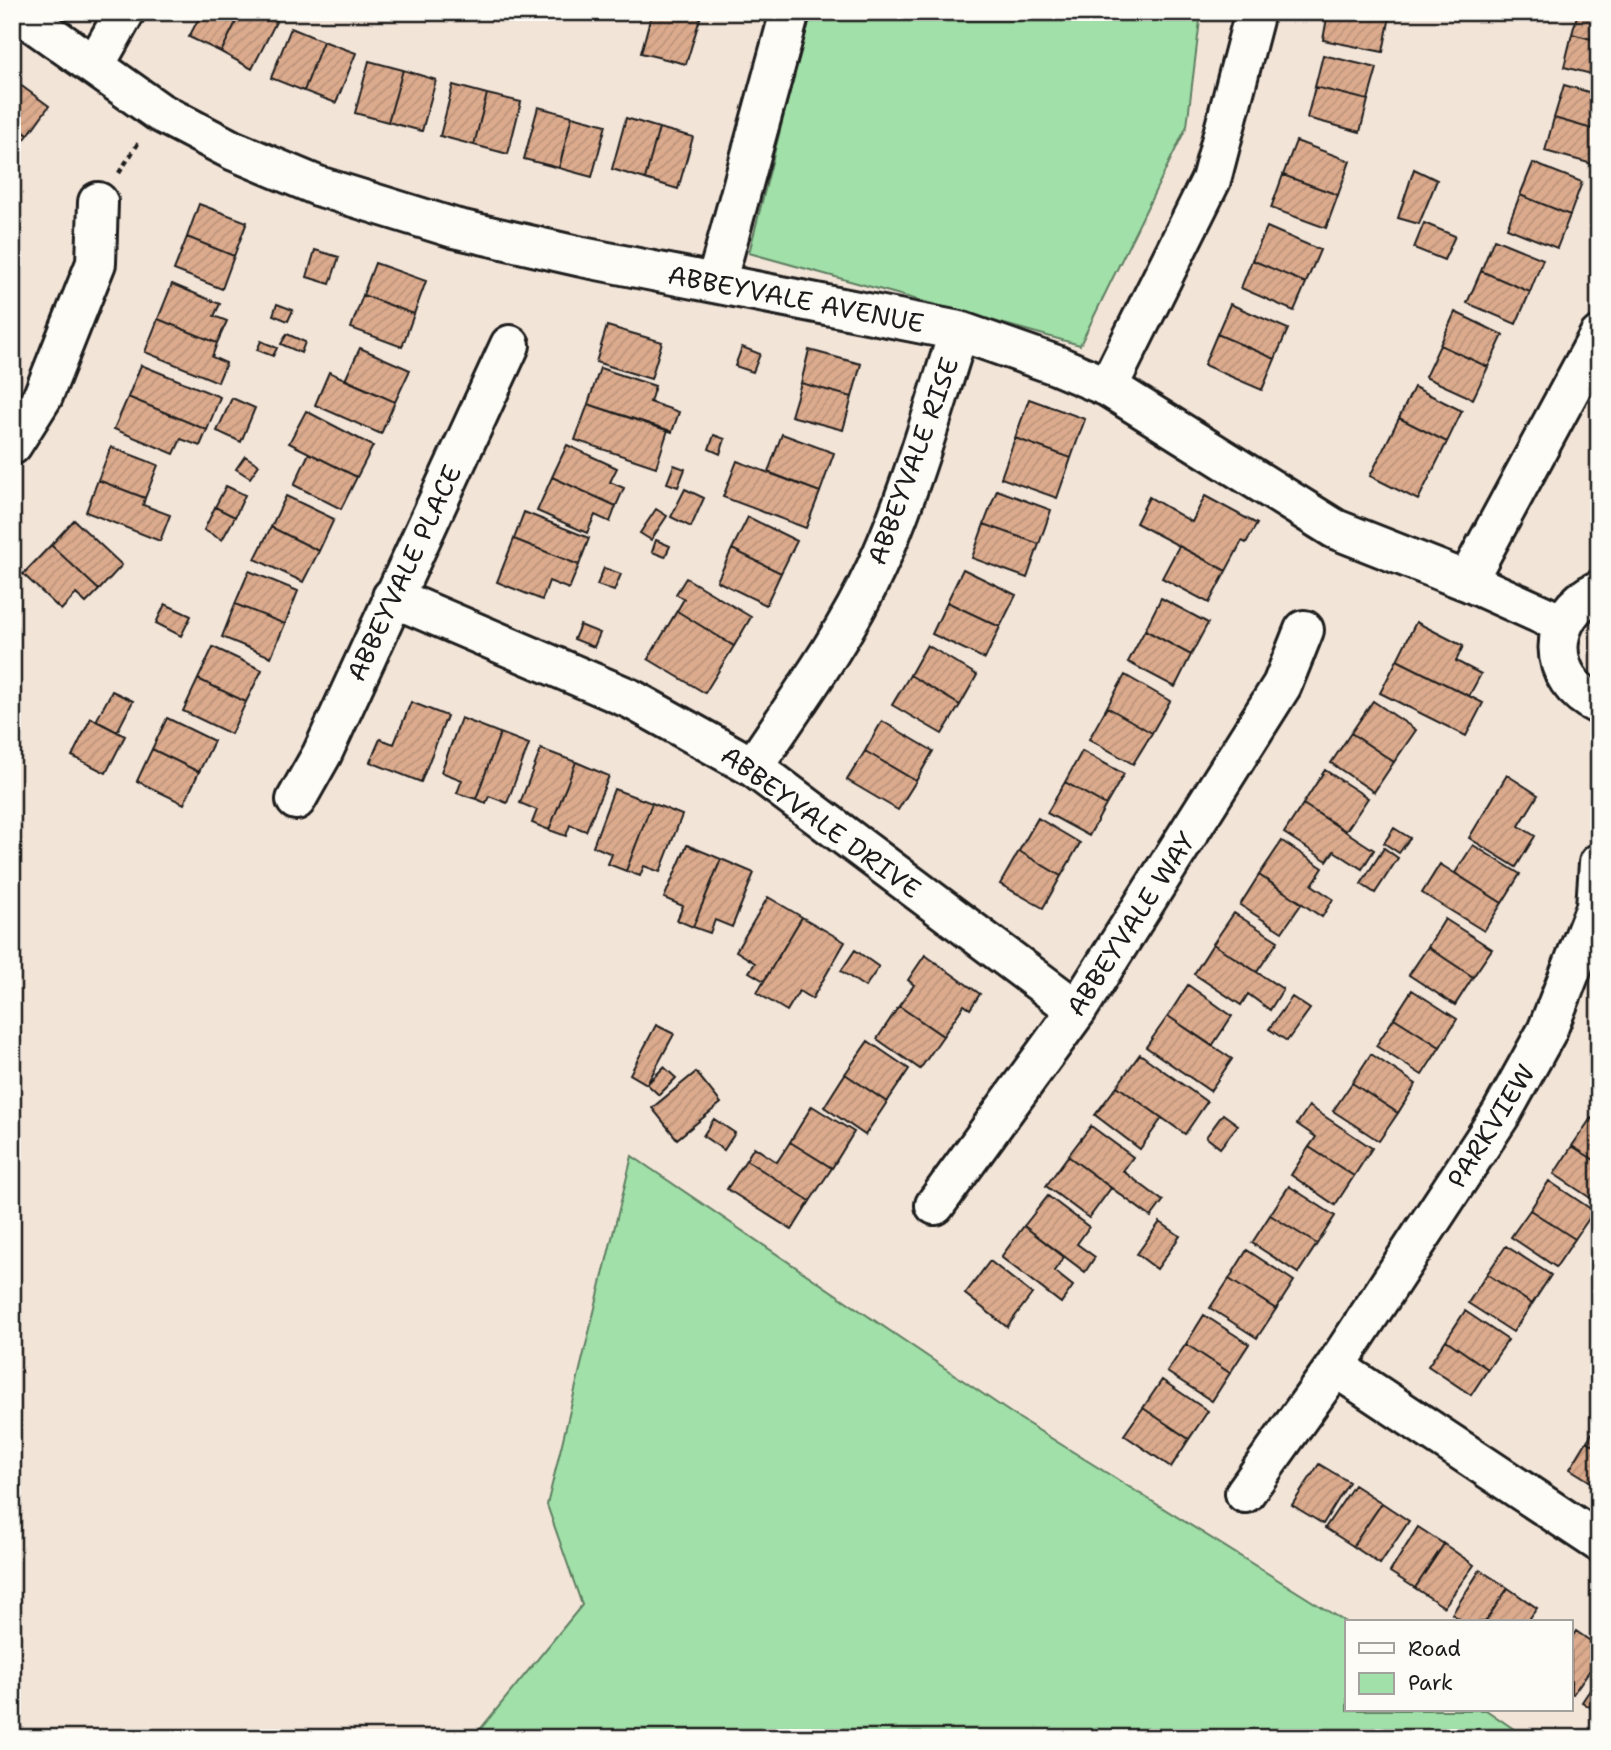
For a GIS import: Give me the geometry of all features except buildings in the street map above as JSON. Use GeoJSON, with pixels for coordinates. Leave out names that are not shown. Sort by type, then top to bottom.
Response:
{"type":"FeatureCollection","features":[{"type":"Feature","properties":{"kind":"street","name":"ABBEYVALE AVENUE"},"geometry":{"type":"LineString","coordinates":[[18,12],[159,112],[232,150],[318,186],[454,228],[959,331],[1056,365],[1108,387],[1335,529],[1467,581],[1563,624]]}},
{"type":"Feature","properties":{"kind":"street"},"geometry":{"type":"LineString","coordinates":[[95,65],[125,12]]}},
{"type":"Feature","properties":{"kind":"street"},"geometry":{"type":"LineString","coordinates":[[716,283],[790,12]]}},
{"type":"Feature","properties":{"kind":"street"},"geometry":{"type":"LineString","coordinates":[[1108,387],[1211,180],[1255,12]]}},
{"type":"Feature","properties":{"kind":"street"},"geometry":{"type":"LineString","coordinates":[[12,445],[43,396],[96,263],[98,202]]}},
{"type":"Feature","properties":{"kind":"street","name":"ABBEYVALE RISE"},"geometry":{"type":"LineString","coordinates":[[753,767],[846,625],[876,568],[907,494],[959,331]]}},
{"type":"Feature","properties":{"kind":"street"},"geometry":{"type":"LineString","coordinates":[[1467,581],[1599,336]]}},
{"type":"Feature","properties":{"kind":"street","name":"ABBEYVALE PLACE"},"geometry":{"type":"LineString","coordinates":[[296,800],[322,754],[510,345]]}},
{"type":"Feature","properties":{"kind":"street"},"geometry":{"type":"LineString","coordinates":[[1599,590],[1573,608],[1563,624],[1558,644],[1560,665],[1569,684],[1584,699],[1599,705]]}},
{"type":"Feature","properties":{"kind":"street","name":"ABBEYVALE DRIVE"},"geometry":{"type":"LineString","coordinates":[[392,597],[631,699],[753,767],[1077,1010]]}},
{"type":"Feature","properties":{"kind":"street","name":"ABBEYVALE WAY"},"geometry":{"type":"LineString","coordinates":[[935,1205],[1077,1010],[1282,685],[1304,630]]}},
{"type":"Feature","properties":{"kind":"street","name":"PARKVIEW"},"geometry":{"type":"LineString","coordinates":[[1245,1493],[1335,1367],[1501,1114],[1547,1031],[1596,907],[1599,863]]}},
{"type":"Feature","properties":{"kind":"street"},"geometry":{"type":"LineString","coordinates":[[1335,1367],[1599,1542]]}},
{"type":"Feature","properties":{"kind":"path"},"geometry":{"type":"LineString","coordinates":[[98,202],[159,112]]}},
{"type":"Feature","properties":{"kind":"green space"},"geometry":{"type":"Polygon","coordinates":[[[810,12],[1201,12],[1187,126],[1080,345],[749,253],[810,12]]]}},
{"type":"Feature","properties":{"kind":"green space"},"geometry":{"type":"Polygon","coordinates":[[[632,1156],[1014,1415],[1345,1622],[1345,1712],[1489,1712],[1527,1738],[473,1738],[582,1605],[547,1505],[632,1156]]]}}]}
